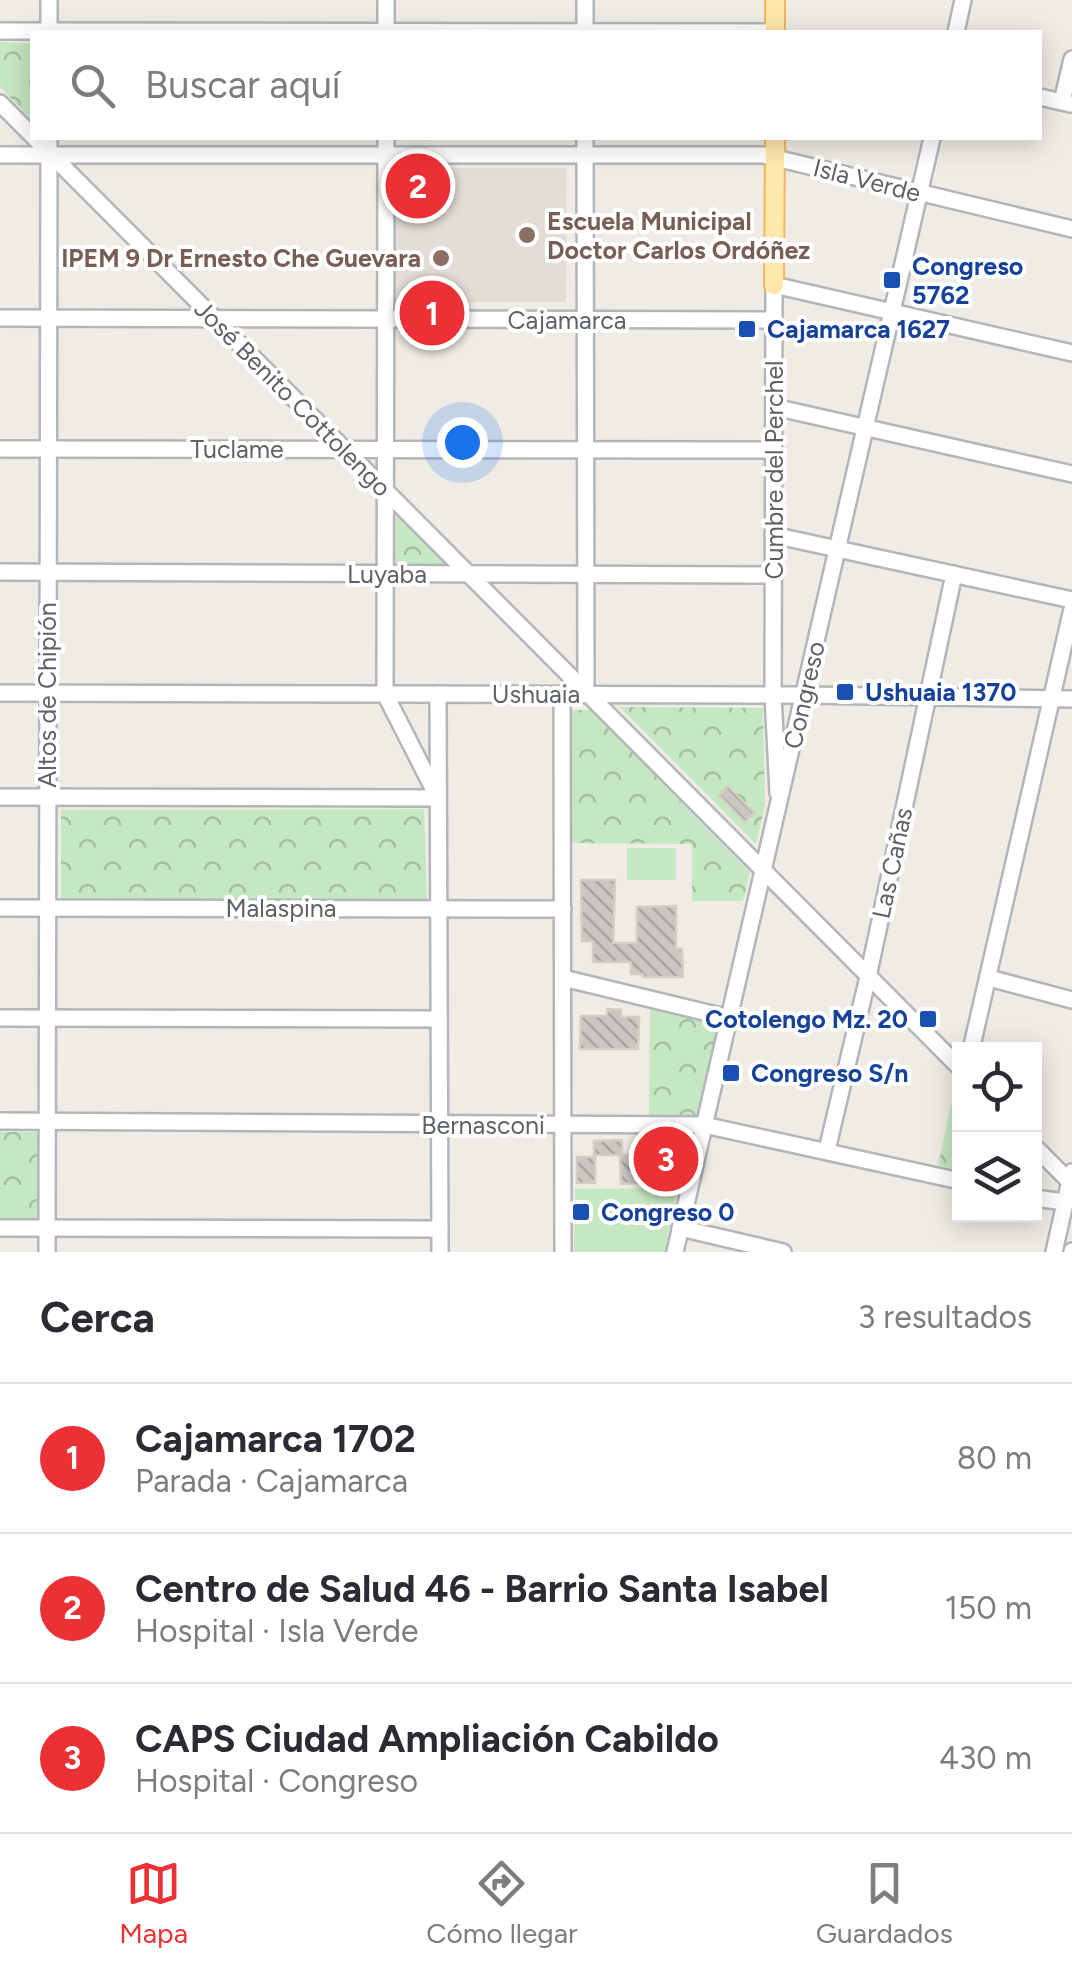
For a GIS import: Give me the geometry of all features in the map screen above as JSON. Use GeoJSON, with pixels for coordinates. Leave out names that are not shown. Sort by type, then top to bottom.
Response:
{"type":"FeatureCollection","features":[{"type":"Feature","properties":{"kind":"main road"},"geometry":{"type":"LineString","coordinates":[[775,0],[775,30]]}},
{"type":"Feature","properties":{"kind":"main road","name":"Cumbre del Perchel"},"geometry":{"type":"LineString","coordinates":[[774,284],[775,140]]}},
{"type":"Feature","properties":{"kind":"street"},"geometry":{"type":"LineString","coordinates":[[49,0],[49,30]]}},
{"type":"Feature","properties":{"kind":"street"},"geometry":{"type":"LineString","coordinates":[[386,0],[386,30]]}},
{"type":"Feature","properties":{"kind":"street"},"geometry":{"type":"LineString","coordinates":[[584,0],[584,30]]}},
{"type":"Feature","properties":{"kind":"street"},"geometry":{"type":"LineString","coordinates":[[956,30],[962,0]]}},
{"type":"Feature","properties":{"kind":"street"},"geometry":{"type":"LineString","coordinates":[[0,30],[30,31]]}},
{"type":"Feature","properties":{"kind":"street"},"geometry":{"type":"LineString","coordinates":[[1042,98],[1067,104],[1072,58]]}},
{"type":"Feature","properties":{"kind":"street","name":"José Benito Cottolengo"},"geometry":{"type":"LineString","coordinates":[[0,103],[30,135]]}},
{"type":"Feature","properties":{"kind":"street","name":"José Benito Cottolengo"},"geometry":{"type":"LineString","coordinates":[[35,140],[952,1060]]}},
{"type":"Feature","properties":{"kind":"street","name":"Altos de Chipión"},"geometry":{"type":"LineString","coordinates":[[47,1252],[49,140]]}},
{"type":"Feature","properties":{"kind":"street"},"geometry":{"type":"LineString","coordinates":[[386,140],[385,694],[438,798]]}},
{"type":"Feature","properties":{"kind":"street"},"geometry":{"type":"LineString","coordinates":[[584,140],[586,694]]}},
{"type":"Feature","properties":{"kind":"street","name":"Congreso"},"geometry":{"type":"LineString","coordinates":[[674,1252],[932,140]]}},
{"type":"Feature","properties":{"kind":"street","name":"Isla Verde"},"geometry":{"type":"LineString","coordinates":[[0,155],[763,156],[1072,229]]}},
{"type":"Feature","properties":{"kind":"street"},"geometry":{"type":"LineString","coordinates":[[774,284],[1072,353]]}},
{"type":"Feature","properties":{"kind":"street","name":"Cumbre del Perchel"},"geometry":{"type":"LineString","coordinates":[[774,284],[773,695],[779,802]]}},
{"type":"Feature","properties":{"kind":"street","name":"Cajamarca"},"geometry":{"type":"LineString","coordinates":[[0,318],[774,320]]}},
{"type":"Feature","properties":{"kind":"street"},"geometry":{"type":"LineString","coordinates":[[774,408],[1072,474]]}},
{"type":"Feature","properties":{"kind":"street","name":"Tuclame"},"geometry":{"type":"LineString","coordinates":[[0,448],[774,450]]}},
{"type":"Feature","properties":{"kind":"street"},"geometry":{"type":"LineString","coordinates":[[773,536],[1072,600]]}},
{"type":"Feature","properties":{"kind":"street","name":"Luyaba"},"geometry":{"type":"LineString","coordinates":[[0,572],[773,574]]}},
{"type":"Feature","properties":{"kind":"street","name":"Las Cañas"},"geometry":{"type":"LineString","coordinates":[[826,1150],[868,977],[954,574]]}},
{"type":"Feature","properties":{"kind":"street"},"geometry":{"type":"LineString","coordinates":[[973,1042],[1072,609]]}},
{"type":"Feature","properties":{"kind":"street","name":"Ushuaia"},"geometry":{"type":"LineString","coordinates":[[0,693],[1072,699]]}},
{"type":"Feature","properties":{"kind":"street"},"geometry":{"type":"LineString","coordinates":[[438,694],[440,1252]]}},
{"type":"Feature","properties":{"kind":"street"},"geometry":{"type":"LineString","coordinates":[[562,694],[563,1252]]}},
{"type":"Feature","properties":{"kind":"street"},"geometry":{"type":"LineString","coordinates":[[0,797],[438,798]]}},
{"type":"Feature","properties":{"kind":"street","name":"Malaspina"},"geometry":{"type":"LineString","coordinates":[[0,908],[562,908]]}},
{"type":"Feature","properties":{"kind":"street"},"geometry":{"type":"LineString","coordinates":[[562,978],[729,1018]]}},
{"type":"Feature","properties":{"kind":"street"},"geometry":{"type":"LineString","coordinates":[[988,978],[1072,1000]]}},
{"type":"Feature","properties":{"kind":"street"},"geometry":{"type":"LineString","coordinates":[[0,1018],[439,1019]]}},
{"type":"Feature","properties":{"kind":"street","name":"Bernasconi"},"geometry":{"type":"LineString","coordinates":[[0,1121],[704,1125],[952,1179]]}},
{"type":"Feature","properties":{"kind":"street"},"geometry":{"type":"LineString","coordinates":[[1042,1155],[1070,1187]]}},
{"type":"Feature","properties":{"kind":"street"},"geometry":{"type":"LineString","coordinates":[[1042,1196],[1070,1187]]}},
{"type":"Feature","properties":{"kind":"street"},"geometry":{"type":"LineString","coordinates":[[1054,1252],[1070,1187]]}},
{"type":"Feature","properties":{"kind":"street"},"geometry":{"type":"LineString","coordinates":[[1061,1222],[1072,1237]]}},
{"type":"Feature","properties":{"kind":"street"},"geometry":{"type":"LineString","coordinates":[[0,1228],[440,1229]]}},
{"type":"Feature","properties":{"kind":"street"},"geometry":{"type":"LineString","coordinates":[[680,1228],[783,1252]]}},
{"type":"Feature","properties":{"kind":"shaded area"},"geometry":{"type":"Polygon","coordinates":[[[450,168],[567,168],[566,302],[394,302],[395,214],[449,214],[450,168]]]}},
{"type":"Feature","properties":{"kind":"green space"},"geometry":{"type":"Polygon","coordinates":[[[0,42],[30,43],[30,118],[0,87],[0,42]]]}},
{"type":"Feature","properties":{"kind":"green space"},"geometry":{"type":"Polygon","coordinates":[[[396,512],[450,570],[395,568],[396,512]]]}},
{"type":"Feature","properties":{"kind":"green space"},"geometry":{"type":"Polygon","coordinates":[[[620,707],[763,708],[765,806],[756,844],[620,707]]]}},
{"type":"Feature","properties":{"kind":"green space"},"geometry":{"type":"Polygon","coordinates":[[[570,710],[590,710],[750,872],[743,901],[692,901],[692,844],[570,843],[570,710]]]}},
{"type":"Feature","properties":{"kind":"green space"},"geometry":{"type":"Polygon","coordinates":[[[424,809],[427,901],[61,898],[61,810],[424,809]]]}},
{"type":"Feature","properties":{"kind":"green space"},"geometry":{"type":"Polygon","coordinates":[[[627,848],[676,848],[676,880],[627,880],[627,848]]]}},
{"type":"Feature","properties":{"kind":"green space"},"geometry":{"type":"Polygon","coordinates":[[[650,1004],[714,1019],[720,1026],[701,1110],[693,1117],[649,1116],[650,1004]]]}},
{"type":"Feature","properties":{"kind":"green space"},"geometry":{"type":"Polygon","coordinates":[[[952,1100],[952,1168],[938,1165],[952,1100]]]}},
{"type":"Feature","properties":{"kind":"green space"},"geometry":{"type":"Polygon","coordinates":[[[0,1132],[39,1135],[40,1216],[34,1221],[0,1222],[0,1132]]]}},
{"type":"Feature","properties":{"kind":"green space"},"geometry":{"type":"Polygon","coordinates":[[[678,1188],[665,1252],[574,1252],[575,1189],[678,1188]]]}},
{"type":"Feature","properties":{"kind":"building"},"geometry":{"type":"Polygon","coordinates":[[[728,786],[754,813],[745,822],[719,795],[728,786]]]}},
{"type":"Feature","properties":{"kind":"building"},"geometry":{"type":"Polygon","coordinates":[[[581,880],[615,880],[613,943],[637,943],[637,907],[676,906],[676,949],[682,949],[683,977],[643,977],[631,974],[631,962],[593,962],[593,941],[582,941],[581,880]]]}},
{"type":"Feature","properties":{"kind":"building"},"geometry":{"type":"Polygon","coordinates":[[[607,1009],[621,1010],[621,1017],[639,1017],[638,1049],[580,1049],[581,1016],[607,1016],[607,1009]]]}},
{"type":"Feature","properties":{"kind":"building"},"geometry":{"type":"Polygon","coordinates":[[[622,1140],[622,1155],[594,1155],[594,1141],[622,1140]]]}},
{"type":"Feature","properties":{"kind":"building"},"geometry":{"type":"Polygon","coordinates":[[[652,1140],[677,1140],[677,1170],[670,1170],[670,1174],[639,1174],[639,1183],[621,1184],[620,1155],[652,1155],[652,1140]]]}},
{"type":"Feature","properties":{"kind":"building"},"geometry":{"type":"Polygon","coordinates":[[[577,1157],[595,1157],[595,1183],[577,1183],[577,1157]]]}},
{"type":"Feature","properties":{"kind":"place","name":"Centro de Salud 46 - Barrio Santa Isabel"},"geometry":{"type":"Point","coordinates":[418,186]}},
{"type":"Feature","properties":{"kind":"place","name":"Escuela Municipal Doctor Carlos Ordóñez"},"geometry":{"type":"Point","coordinates":[527,235]}},
{"type":"Feature","properties":{"kind":"place","name":"IPEM 9 Dr Ernesto Che Guevara"},"geometry":{"type":"Point","coordinates":[441,258]}},
{"type":"Feature","properties":{"kind":"place","name":"Congreso 5762"},"geometry":{"type":"Point","coordinates":[892,280]}},
{"type":"Feature","properties":{"kind":"place","name":"Cajamarca 1702"},"geometry":{"type":"Point","coordinates":[432,313]}},
{"type":"Feature","properties":{"kind":"place","name":"Cajamarca 1627"},"geometry":{"type":"Point","coordinates":[747,329]}},
{"type":"Feature","properties":{"kind":"place","name":"Ushuaia 1370"},"geometry":{"type":"Point","coordinates":[845,692]}},
{"type":"Feature","properties":{"kind":"place","name":"Cotolengo Mz. 20"},"geometry":{"type":"Point","coordinates":[928,1019]}},
{"type":"Feature","properties":{"kind":"place","name":"Congreso S/n"},"geometry":{"type":"Point","coordinates":[731,1073]}},
{"type":"Feature","properties":{"kind":"place","name":"CAPS Ciudad Ampliación Cabildo"},"geometry":{"type":"Point","coordinates":[666,1159]}},
{"type":"Feature","properties":{"kind":"place","name":"Congreso 0"},"geometry":{"type":"Point","coordinates":[581,1212]}}]}
